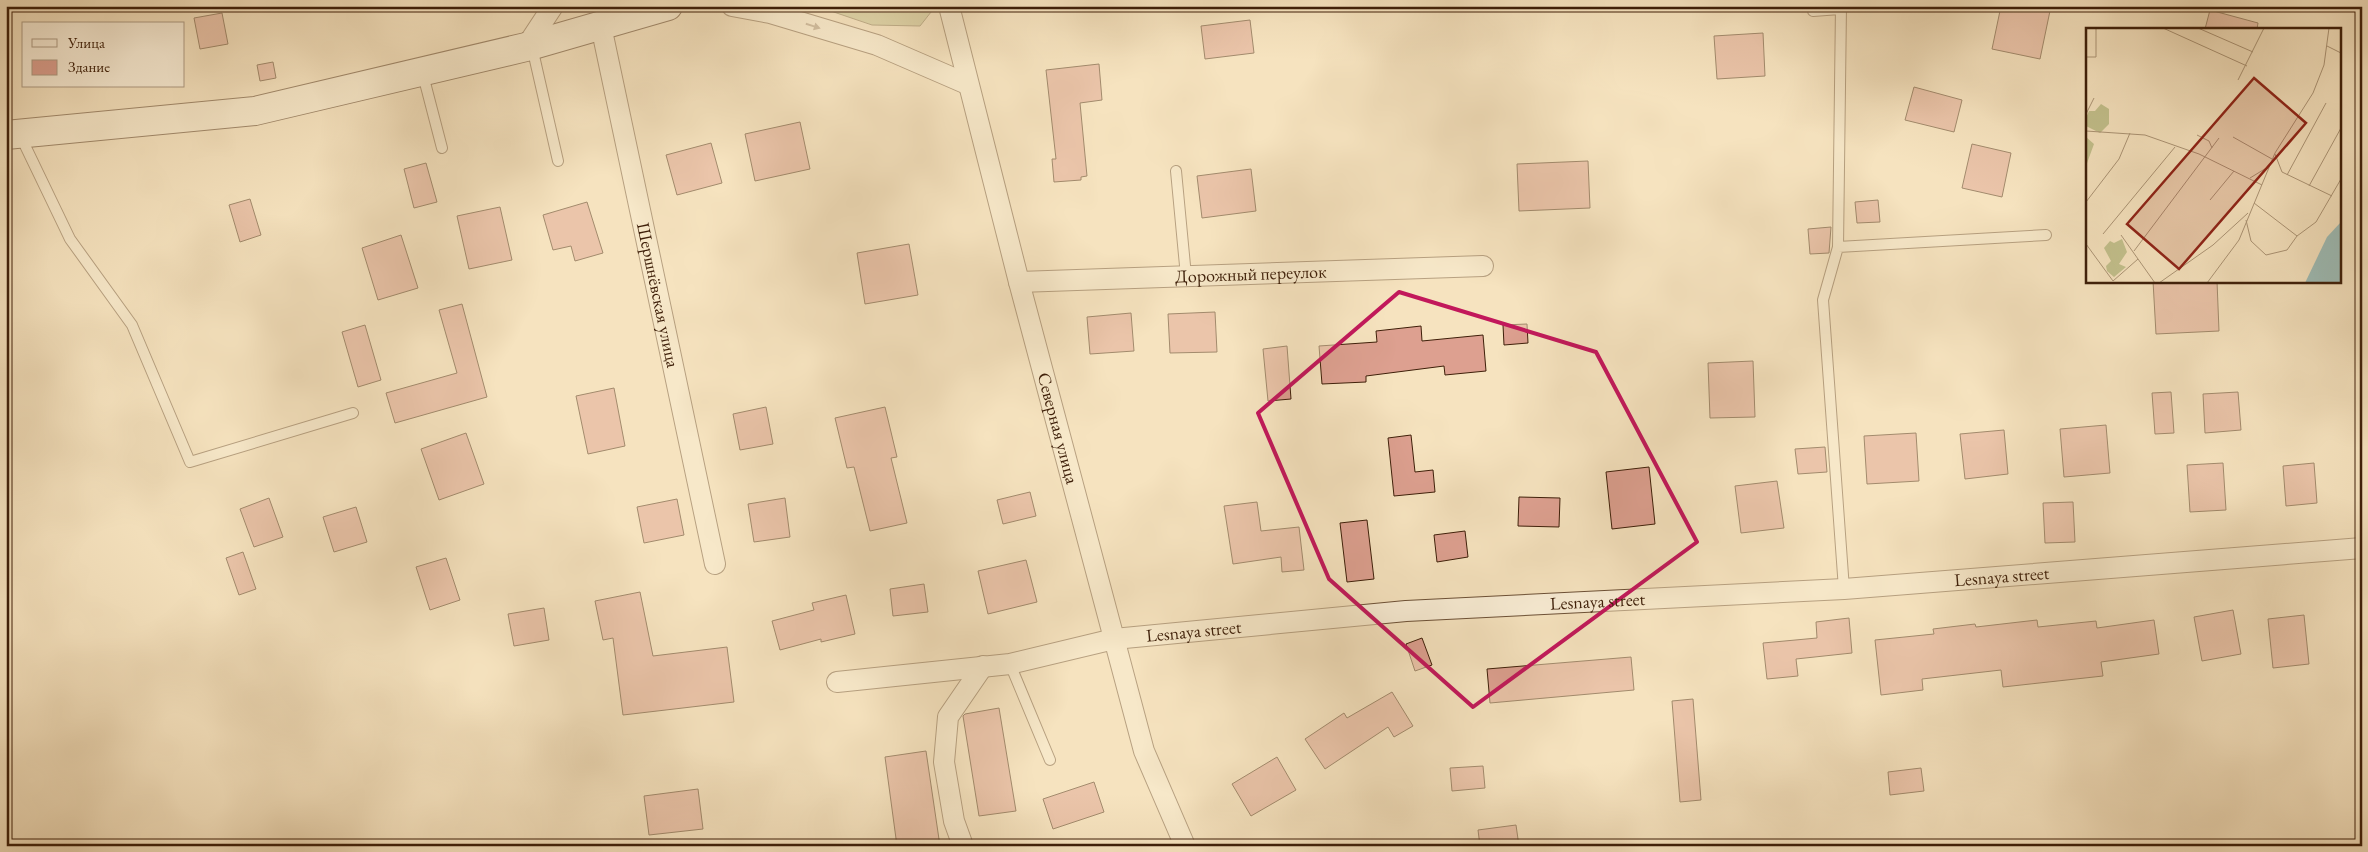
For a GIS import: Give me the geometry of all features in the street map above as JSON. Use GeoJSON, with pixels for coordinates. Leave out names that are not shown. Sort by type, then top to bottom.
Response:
{"type":"FeatureCollection","features":[{"type":"Feature","properties":{"kind":"street"},"geometry":{"type":"LineString","coordinates":[[529,46],[553,6]]}},
{"type":"Feature","properties":{"kind":"street"},"geometry":{"type":"LineString","coordinates":[[13,134],[255,111],[529,46],[668,6]]}},
{"type":"Feature","properties":{"kind":"street"},"geometry":{"type":"LineString","coordinates":[[732,6],[770,13],[877,45],[967,84]]}},
{"type":"Feature","properties":{"kind":"street","name":"Северная улица"},"geometry":{"type":"LineString","coordinates":[[949,6],[967,84],[1144,751],[1185,846]]}},
{"type":"Feature","properties":{"kind":"street","name":"Шершнёвская улица"},"geometry":{"type":"LineString","coordinates":[[601,26],[715,564]]}},
{"type":"Feature","properties":{"kind":"street","name":"Дорожный переулок"},"geometry":{"type":"LineString","coordinates":[[1020,282],[1483,266]]}},
{"type":"Feature","properties":{"kind":"street","name":"Lesnaya street"},"geometry":{"type":"LineString","coordinates":[[837,682],[1010,664],[1114,639],[1406,611],[1844,589],[2362,548]]}},
{"type":"Feature","properties":{"kind":"street"},"geometry":{"type":"LineString","coordinates":[[964,846],[954,820],[944,762],[948,718],[984,666]]}},
{"type":"Feature","properties":{"kind":"lane"},"geometry":{"type":"LineString","coordinates":[[1813,11],[1840,8],[1838,247],[1823,300],[1844,589]]}},
{"type":"Feature","properties":{"kind":"lane"},"geometry":{"type":"LineString","coordinates":[[529,46],[558,161]]}},
{"type":"Feature","properties":{"kind":"lane"},"geometry":{"type":"LineString","coordinates":[[422,71],[442,148]]}},
{"type":"Feature","properties":{"kind":"lane"},"geometry":{"type":"LineString","coordinates":[[13,134],[70,239],[132,325],[190,462],[353,413]]}},
{"type":"Feature","properties":{"kind":"lane"},"geometry":{"type":"LineString","coordinates":[[1176,171],[1186,276]]}},
{"type":"Feature","properties":{"kind":"lane"},"geometry":{"type":"LineString","coordinates":[[1838,247],[2046,235]]}},
{"type":"Feature","properties":{"kind":"lane"},"geometry":{"type":"LineString","coordinates":[[1010,664],[1050,760]]}},
{"type":"Feature","properties":{"kind":"highlighted area"},"geometry":{"type":"Polygon","coordinates":[[[1399,292],[1596,352],[1697,542],[1473,707],[1329,579],[1258,413],[1399,292]]]}},
{"type":"Feature","properties":{"kind":"shaded area"},"geometry":{"type":"Polygon","coordinates":[[[816,6],[935,7],[920,26],[872,25],[816,6]]]}},
{"type":"Feature","properties":{"kind":"building"},"geometry":{"type":"Polygon","coordinates":[[[2001,6],[2051,6],[2040,59],[1992,49],[2001,6]]]}},
{"type":"Feature","properties":{"kind":"building"},"geometry":{"type":"Polygon","coordinates":[[[2210,10],[2258,23],[2257,28],[2205,28],[2210,10]]]}},
{"type":"Feature","properties":{"kind":"building"},"geometry":{"type":"Polygon","coordinates":[[[222,13],[228,44],[200,49],[194,18],[222,13]]]}},
{"type":"Feature","properties":{"kind":"building"},"geometry":{"type":"Polygon","coordinates":[[[1250,20],[1254,53],[1205,59],[1201,26],[1250,20]]]}},
{"type":"Feature","properties":{"kind":"building"},"geometry":{"type":"Polygon","coordinates":[[[1763,33],[1765,76],[1717,79],[1714,36],[1763,33]]]}},
{"type":"Feature","properties":{"kind":"building"},"geometry":{"type":"Polygon","coordinates":[[[273,62],[276,78],[260,81],[257,65],[273,62]]]}},
{"type":"Feature","properties":{"kind":"building"},"geometry":{"type":"Polygon","coordinates":[[[1099,64],[1102,100],[1080,103],[1087,176],[1081,177],[1081,180],[1054,182],[1052,159],[1056,159],[1046,70],[1099,64]]]}},
{"type":"Feature","properties":{"kind":"building"},"geometry":{"type":"Polygon","coordinates":[[[1914,87],[1962,100],[1954,132],[1905,120],[1914,87]]]}},
{"type":"Feature","properties":{"kind":"building"},"geometry":{"type":"Polygon","coordinates":[[[800,122],[810,169],[755,181],[745,134],[800,122]]]}},
{"type":"Feature","properties":{"kind":"building"},"geometry":{"type":"Polygon","coordinates":[[[711,143],[722,183],[677,195],[666,155],[711,143]]]}},
{"type":"Feature","properties":{"kind":"building"},"geometry":{"type":"Polygon","coordinates":[[[1972,144],[2011,153],[2002,197],[1962,188],[1972,144]]]}},
{"type":"Feature","properties":{"kind":"building"},"geometry":{"type":"Polygon","coordinates":[[[1588,161],[1590,208],[1519,211],[1517,164],[1588,161]]]}},
{"type":"Feature","properties":{"kind":"building"},"geometry":{"type":"Polygon","coordinates":[[[426,163],[437,202],[414,208],[404,169],[426,163]]]}},
{"type":"Feature","properties":{"kind":"building"},"geometry":{"type":"Polygon","coordinates":[[[1251,169],[1256,211],[1202,218],[1197,176],[1251,169]]]}},
{"type":"Feature","properties":{"kind":"building"},"geometry":{"type":"Polygon","coordinates":[[[250,199],[261,235],[240,242],[229,205],[250,199]]]}},
{"type":"Feature","properties":{"kind":"building"},"geometry":{"type":"Polygon","coordinates":[[[1878,200],[1880,222],[1857,223],[1855,202],[1878,200]]]}},
{"type":"Feature","properties":{"kind":"building"},"geometry":{"type":"Polygon","coordinates":[[[587,202],[603,253],[575,261],[571,246],[553,250],[543,215],[587,202]]]}},
{"type":"Feature","properties":{"kind":"building"},"geometry":{"type":"Polygon","coordinates":[[[500,207],[512,260],[469,269],[457,216],[500,207]]]}},
{"type":"Feature","properties":{"kind":"building"},"geometry":{"type":"Polygon","coordinates":[[[1831,227],[1829,253],[1810,254],[1808,229],[1831,227]]]}},
{"type":"Feature","properties":{"kind":"building"},"geometry":{"type":"Polygon","coordinates":[[[401,235],[418,288],[378,300],[362,248],[401,235]]]}},
{"type":"Feature","properties":{"kind":"building"},"geometry":{"type":"Polygon","coordinates":[[[909,244],[918,295],[865,304],[857,253],[909,244]]]}},
{"type":"Feature","properties":{"kind":"building"},"geometry":{"type":"Polygon","coordinates":[[[2153,282],[2217,282],[2219,331],[2156,334],[2153,282]]]}},
{"type":"Feature","properties":{"kind":"building"},"geometry":{"type":"Polygon","coordinates":[[[462,304],[487,397],[395,423],[386,393],[457,373],[439,310],[462,304]]]}},
{"type":"Feature","properties":{"kind":"building"},"geometry":{"type":"Polygon","coordinates":[[[1215,312],[1217,352],[1170,353],[1168,314],[1215,312]]]}},
{"type":"Feature","properties":{"kind":"building"},"geometry":{"type":"Polygon","coordinates":[[[1131,313],[1134,351],[1090,354],[1087,317],[1131,313]]]}},
{"type":"Feature","properties":{"kind":"building"},"geometry":{"type":"Polygon","coordinates":[[[1527,324],[1528,343],[1504,345],[1503,325],[1527,324]]]}},
{"type":"Feature","properties":{"kind":"building"},"geometry":{"type":"Polygon","coordinates":[[[365,325],[381,380],[358,387],[342,332],[365,325]]]}},
{"type":"Feature","properties":{"kind":"building"},"geometry":{"type":"Polygon","coordinates":[[[1421,326],[1422,341],[1483,335],[1486,371],[1445,375],[1444,366],[1366,376],[1366,382],[1322,384],[1319,346],[1377,342],[1376,331],[1421,326]]]}},
{"type":"Feature","properties":{"kind":"building"},"geometry":{"type":"Polygon","coordinates":[[[1287,346],[1291,399],[1268,401],[1263,349],[1287,346]]]}},
{"type":"Feature","properties":{"kind":"building"},"geometry":{"type":"Polygon","coordinates":[[[1753,361],[1755,417],[1710,418],[1708,363],[1753,361]]]}},
{"type":"Feature","properties":{"kind":"building"},"geometry":{"type":"Polygon","coordinates":[[[614,388],[625,446],[588,454],[576,396],[614,388]]]}},
{"type":"Feature","properties":{"kind":"building"},"geometry":{"type":"Polygon","coordinates":[[[2171,392],[2174,433],[2155,434],[2152,393],[2171,392]]]}},
{"type":"Feature","properties":{"kind":"building"},"geometry":{"type":"Polygon","coordinates":[[[2238,392],[2241,430],[2205,433],[2203,394],[2238,392]]]}},
{"type":"Feature","properties":{"kind":"building"},"geometry":{"type":"Polygon","coordinates":[[[766,407],[773,444],[740,450],[733,414],[766,407]]]}},
{"type":"Feature","properties":{"kind":"building"},"geometry":{"type":"Polygon","coordinates":[[[885,407],[897,457],[891,458],[907,523],[870,531],[854,467],[847,468],[835,418],[885,407]]]}},
{"type":"Feature","properties":{"kind":"building"},"geometry":{"type":"Polygon","coordinates":[[[2106,425],[2110,473],[2064,477],[2060,429],[2106,425]]]}},
{"type":"Feature","properties":{"kind":"building"},"geometry":{"type":"Polygon","coordinates":[[[2004,430],[2008,474],[1965,479],[1960,434],[2004,430]]]}},
{"type":"Feature","properties":{"kind":"building"},"geometry":{"type":"Polygon","coordinates":[[[466,433],[484,484],[439,500],[421,449],[466,433]]]}},
{"type":"Feature","properties":{"kind":"building"},"geometry":{"type":"Polygon","coordinates":[[[1916,433],[1919,481],[1867,484],[1864,436],[1916,433]]]}},
{"type":"Feature","properties":{"kind":"building"},"geometry":{"type":"Polygon","coordinates":[[[1411,435],[1415,472],[1433,470],[1435,492],[1394,496],[1388,438],[1411,435]]]}},
{"type":"Feature","properties":{"kind":"building"},"geometry":{"type":"Polygon","coordinates":[[[1825,447],[1827,472],[1798,474],[1795,449],[1825,447]]]}},
{"type":"Feature","properties":{"kind":"building"},"geometry":{"type":"Polygon","coordinates":[[[2223,463],[2226,510],[2190,512],[2187,465],[2223,463]]]}},
{"type":"Feature","properties":{"kind":"building"},"geometry":{"type":"Polygon","coordinates":[[[2314,463],[2317,503],[2286,506],[2283,466],[2314,463]]]}},
{"type":"Feature","properties":{"kind":"building"},"geometry":{"type":"Polygon","coordinates":[[[1649,467],[1655,524],[1612,529],[1606,472],[1649,467]]]}},
{"type":"Feature","properties":{"kind":"building"},"geometry":{"type":"Polygon","coordinates":[[[1777,481],[1784,528],[1741,533],[1735,486],[1777,481]]]}},
{"type":"Feature","properties":{"kind":"building"},"geometry":{"type":"Polygon","coordinates":[[[1030,492],[1036,516],[1003,524],[997,500],[1030,492]]]}},
{"type":"Feature","properties":{"kind":"building"},"geometry":{"type":"Polygon","coordinates":[[[1519,497],[1560,498],[1559,527],[1518,526],[1519,497]]]}},
{"type":"Feature","properties":{"kind":"building"},"geometry":{"type":"Polygon","coordinates":[[[269,498],[283,537],[254,547],[240,509],[269,498]]]}},
{"type":"Feature","properties":{"kind":"building"},"geometry":{"type":"Polygon","coordinates":[[[785,498],[790,537],[754,542],[748,504],[785,498]]]}},
{"type":"Feature","properties":{"kind":"building"},"geometry":{"type":"Polygon","coordinates":[[[677,499],[684,535],[644,543],[637,507],[677,499]]]}},
{"type":"Feature","properties":{"kind":"building"},"geometry":{"type":"Polygon","coordinates":[[[1257,502],[1261,531],[1299,527],[1304,570],[1282,572],[1281,557],[1233,564],[1224,506],[1257,502]]]}},
{"type":"Feature","properties":{"kind":"building"},"geometry":{"type":"Polygon","coordinates":[[[2073,502],[2075,542],[2045,543],[2043,503],[2073,502]]]}},
{"type":"Feature","properties":{"kind":"building"},"geometry":{"type":"Polygon","coordinates":[[[356,507],[367,542],[334,552],[323,517],[356,507]]]}},
{"type":"Feature","properties":{"kind":"building"},"geometry":{"type":"Polygon","coordinates":[[[1367,520],[1374,579],[1347,582],[1340,523],[1367,520]]]}},
{"type":"Feature","properties":{"kind":"building"},"geometry":{"type":"Polygon","coordinates":[[[1465,531],[1468,557],[1437,562],[1434,535],[1465,531]]]}},
{"type":"Feature","properties":{"kind":"building"},"geometry":{"type":"Polygon","coordinates":[[[243,552],[256,589],[239,595],[226,558],[243,552]]]}},
{"type":"Feature","properties":{"kind":"building"},"geometry":{"type":"Polygon","coordinates":[[[446,558],[460,600],[430,610],[416,567],[446,558]]]}},
{"type":"Feature","properties":{"kind":"building"},"geometry":{"type":"Polygon","coordinates":[[[1026,560],[1037,602],[988,614],[978,571],[1026,560]]]}},
{"type":"Feature","properties":{"kind":"building"},"geometry":{"type":"Polygon","coordinates":[[[924,584],[928,612],[893,616],[890,589],[924,584]]]}},
{"type":"Feature","properties":{"kind":"building"},"geometry":{"type":"Polygon","coordinates":[[[640,592],[653,656],[727,647],[734,702],[623,715],[613,638],[603,640],[595,601],[640,592]]]}},
{"type":"Feature","properties":{"kind":"building"},"geometry":{"type":"Polygon","coordinates":[[[846,595],[855,634],[821,642],[821,639],[780,650],[772,621],[814,610],[812,603],[846,595]]]}},
{"type":"Feature","properties":{"kind":"building"},"geometry":{"type":"Polygon","coordinates":[[[544,608],[549,640],[514,646],[508,614],[544,608]]]}},
{"type":"Feature","properties":{"kind":"building"},"geometry":{"type":"Polygon","coordinates":[[[2233,610],[2241,654],[2202,661],[2194,617],[2233,610]]]}},
{"type":"Feature","properties":{"kind":"building"},"geometry":{"type":"Polygon","coordinates":[[[2304,615],[2309,664],[2273,668],[2268,619],[2304,615]]]}},
{"type":"Feature","properties":{"kind":"building"},"geometry":{"type":"Polygon","coordinates":[[[1849,618],[1852,653],[1796,659],[1798,676],[1767,679],[1763,643],[1817,638],[1816,622],[1849,618]]]}},
{"type":"Feature","properties":{"kind":"building"},"geometry":{"type":"Polygon","coordinates":[[[2037,620],[2038,627],[2096,621],[2097,628],[2154,620],[2159,654],[2101,662],[2103,676],[2003,687],[2001,670],[1922,679],[1923,690],[1881,695],[1875,640],[1934,634],[1933,629],[1975,624],[1976,627],[2037,620]]]}},
{"type":"Feature","properties":{"kind":"building"},"geometry":{"type":"Polygon","coordinates":[[[1422,638],[1432,665],[1415,671],[1406,644],[1422,638]]]}},
{"type":"Feature","properties":{"kind":"building"},"geometry":{"type":"Polygon","coordinates":[[[1631,657],[1634,690],[1490,703],[1487,669],[1631,657]]]}},
{"type":"Feature","properties":{"kind":"building"},"geometry":{"type":"Polygon","coordinates":[[[1392,692],[1413,726],[1394,737],[1388,727],[1325,769],[1305,739],[1344,713],[1347,718],[1392,692]]]}},
{"type":"Feature","properties":{"kind":"building"},"geometry":{"type":"Polygon","coordinates":[[[1693,699],[1701,800],[1680,802],[1672,701],[1693,699]]]}},
{"type":"Feature","properties":{"kind":"building"},"geometry":{"type":"Polygon","coordinates":[[[999,708],[1016,811],[979,816],[963,716],[965,714],[999,708]]]}},
{"type":"Feature","properties":{"kind":"building"},"geometry":{"type":"Polygon","coordinates":[[[926,751],[940,846],[897,846],[885,757],[926,751]]]}},
{"type":"Feature","properties":{"kind":"building"},"geometry":{"type":"Polygon","coordinates":[[[1277,757],[1296,790],[1251,816],[1232,784],[1277,757]]]}},
{"type":"Feature","properties":{"kind":"building"},"geometry":{"type":"Polygon","coordinates":[[[1483,766],[1485,788],[1452,791],[1450,768],[1483,766]]]}},
{"type":"Feature","properties":{"kind":"building"},"geometry":{"type":"Polygon","coordinates":[[[1921,768],[1924,791],[1890,795],[1888,772],[1921,768]]]}},
{"type":"Feature","properties":{"kind":"building"},"geometry":{"type":"Polygon","coordinates":[[[1094,782],[1104,812],[1053,829],[1043,799],[1094,782]]]}},
{"type":"Feature","properties":{"kind":"building"},"geometry":{"type":"Polygon","coordinates":[[[698,789],[703,829],[649,835],[644,796],[698,789]]]}},
{"type":"Feature","properties":{"kind":"building"},"geometry":{"type":"Polygon","coordinates":[[[1516,825],[1519,846],[1480,846],[1478,830],[1516,825]]]}}]}
